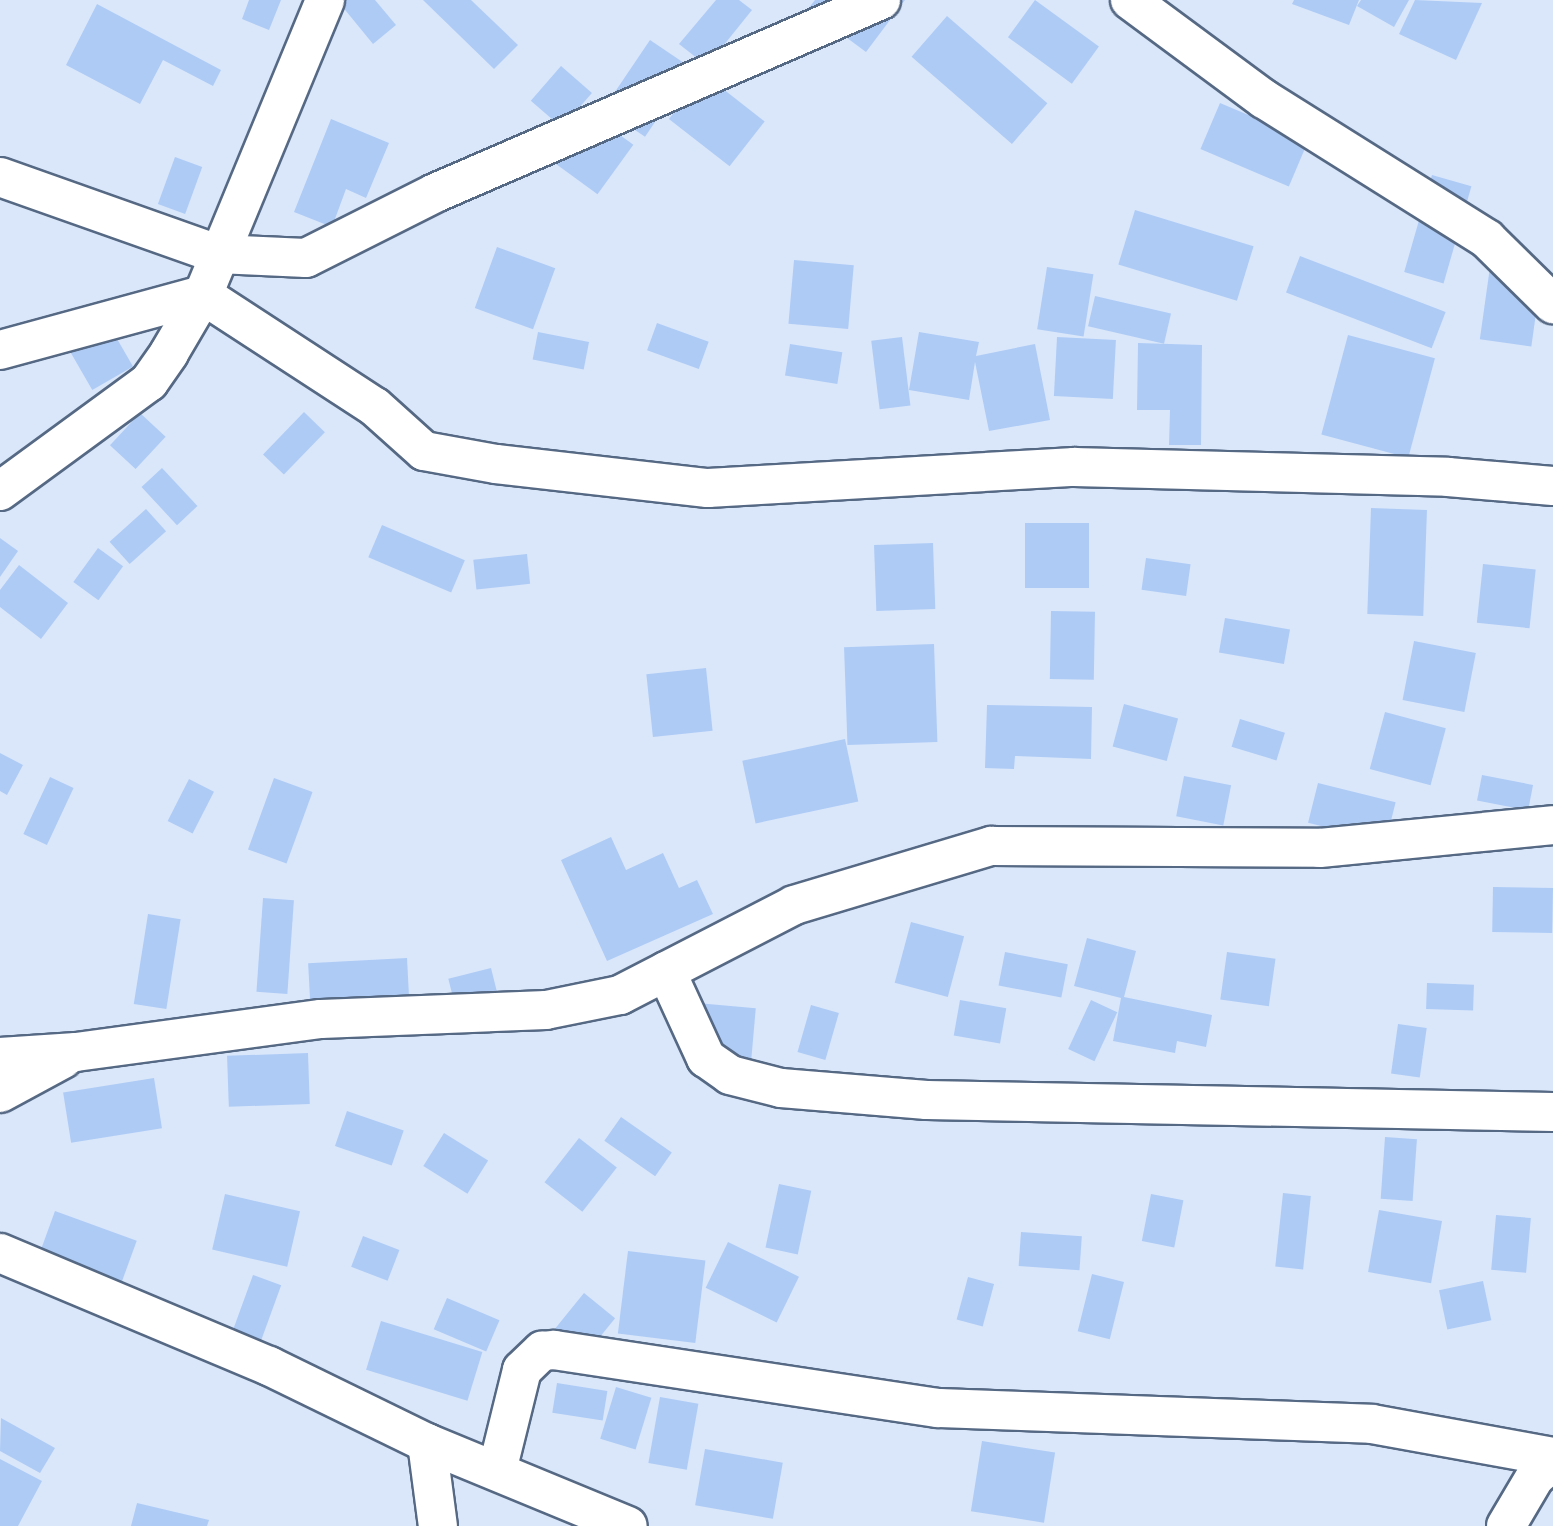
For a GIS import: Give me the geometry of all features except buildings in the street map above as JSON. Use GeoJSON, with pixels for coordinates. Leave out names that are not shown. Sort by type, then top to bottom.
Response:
{"type":"FeatureCollection","features":[{"type":"Feature","properties":{"kind":"street"},"geometry":{"type":"LineString","coordinates":[[0,491],[149,382],[203,295],[325,0]]}},
{"type":"Feature","properties":{"kind":"street"},"geometry":{"type":"LineString","coordinates":[[0,177],[218,254],[306,258],[435,193],[881,0]]}},
{"type":"Feature","properties":{"kind":"street"},"geometry":{"type":"LineString","coordinates":[[1130,0],[1264,99],[1487,239],[1553,304]]}},
{"type":"Feature","properties":{"kind":"street"},"geometry":{"type":"LineString","coordinates":[[0,350],[203,295],[375,407],[424,451],[496,464],[708,488],[1074,467],[1448,477],[1553,486]]}},
{"type":"Feature","properties":{"kind":"street"},"geometry":{"type":"LineString","coordinates":[[0,1058],[76,1052],[321,1019],[546,1010],[620,995],[793,905],[991,846],[1320,848],[1553,825]]}},
{"type":"Feature","properties":{"kind":"street"},"geometry":{"type":"LineString","coordinates":[[666,971],[706,1058],[730,1075],[780,1088],[927,1100],[1553,1112]]}},
{"type":"Feature","properties":{"kind":"street"},"geometry":{"type":"LineString","coordinates":[[0,1093],[76,1052]]}},
{"type":"Feature","properties":{"kind":"street"},"geometry":{"type":"LineString","coordinates":[[0,1253],[269,1366],[427,1443],[628,1526]]}},
{"type":"Feature","properties":{"kind":"street"},"geometry":{"type":"LineString","coordinates":[[497,1471],[522,1370],[542,1351],[554,1350],[938,1408],[1373,1424],[1553,1460]]}},
{"type":"Feature","properties":{"kind":"street"},"geometry":{"type":"LineString","coordinates":[[427,1443],[438,1526]]}},
{"type":"Feature","properties":{"kind":"street"},"geometry":{"type":"LineString","coordinates":[[1506,1526],[1535,1477],[1553,1460]]}}]}
